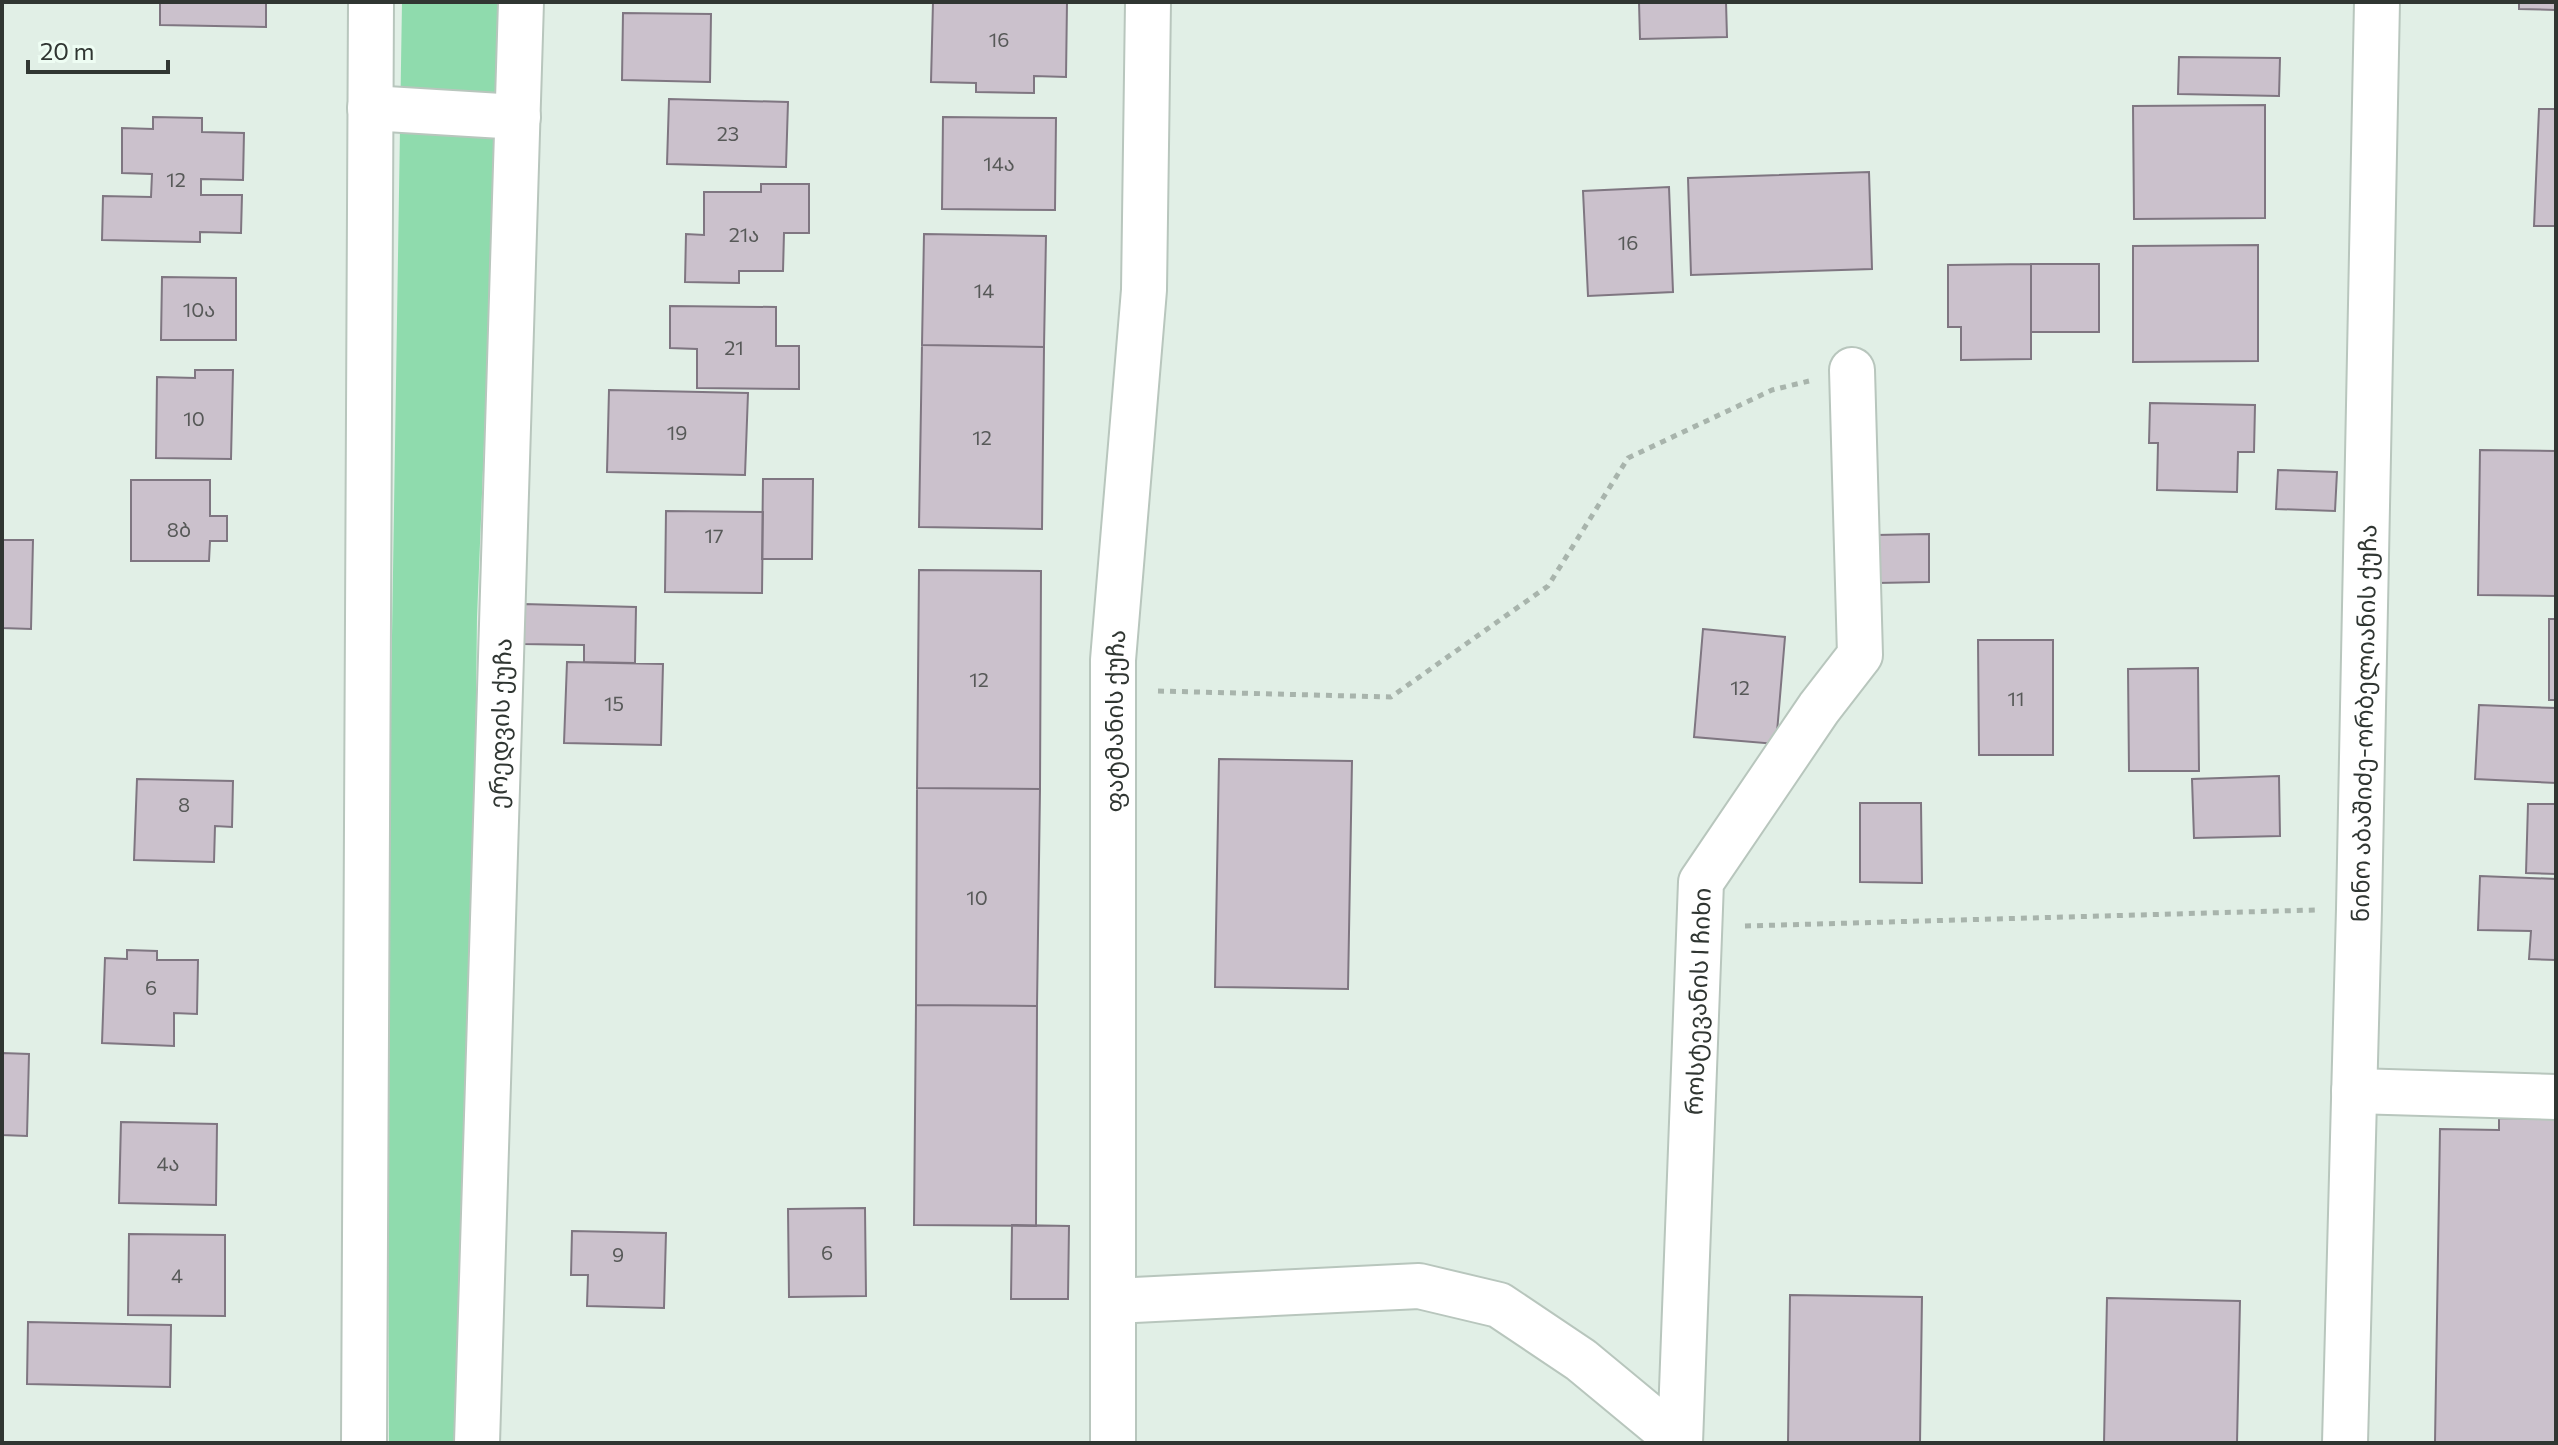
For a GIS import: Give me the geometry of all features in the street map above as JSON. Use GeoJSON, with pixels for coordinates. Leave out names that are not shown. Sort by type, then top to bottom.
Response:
{"type":"FeatureCollection","features":[{"type":"Feature","properties":{"kind":"street"},"geometry":{"type":"LineString","coordinates":[[364,1443],[371,2]]}},
{"type":"Feature","properties":{"kind":"street","name":"ერედვის ქუჩა"},"geometry":{"type":"LineString","coordinates":[[477,1443],[521,2]]}},
{"type":"Feature","properties":{"kind":"street","name":"ფატმანის ქუჩა"},"geometry":{"type":"LineString","coordinates":[[1113,1443],[1113,660],[1144,290],[1148,2]]}},
{"type":"Feature","properties":{"kind":"street","name":"ნინო აბაშიძე-ორბელიანის ქუჩა"},"geometry":{"type":"LineString","coordinates":[[2345,1443],[2377,2]]}},
{"type":"Feature","properties":{"kind":"street"},"geometry":{"type":"LineString","coordinates":[[370,108],[518,117]]}},
{"type":"Feature","properties":{"kind":"street","name":"როსტევანის I ჩიხი"},"geometry":{"type":"LineString","coordinates":[[1680,1442],[1701,882],[1819,708],[1860,655],[1852,370]]}},
{"type":"Feature","properties":{"kind":"street"},"geometry":{"type":"LineString","coordinates":[[2354,1091],[2556,1097]]}},
{"type":"Feature","properties":{"kind":"street"},"geometry":{"type":"LineString","coordinates":[[1114,1301],[1419,1286],[1499,1305],[1581,1360],[1680,1442]]}},
{"type":"Feature","properties":{"kind":"path"},"geometry":{"type":"LineString","coordinates":[[1113,690],[1391,697],[1548,586],[1628,458],[1772,390],[1852,370]]}},
{"type":"Feature","properties":{"kind":"path"},"geometry":{"type":"LineString","coordinates":[[1700,928],[2359,909]]}},
{"type":"Feature","properties":{"kind":"green space"},"geometry":{"type":"Polygon","coordinates":[[[402,2],[502,2],[477,617],[473,952],[456,1443],[389,1443],[387,953],[402,2]]]}},
{"type":"Feature","properties":{"kind":"building"},"geometry":{"type":"Polygon","coordinates":[[[160,2],[266,2],[266,27],[160,25],[160,2]]]}},
{"type":"Feature","properties":{"kind":"building"},"geometry":{"type":"Polygon","coordinates":[[[933,2],[1067,2],[1066,77],[1034,76],[1034,93],[976,92],[976,83],[931,82],[933,2]]]}},
{"type":"Feature","properties":{"kind":"building"},"geometry":{"type":"Polygon","coordinates":[[[1639,2],[1726,2],[1727,37],[1640,39],[1639,2]]]}},
{"type":"Feature","properties":{"kind":"building"},"geometry":{"type":"Polygon","coordinates":[[[2519,2],[2556,2],[2556,10],[2519,9],[2519,2]]]}},
{"type":"Feature","properties":{"kind":"building"},"geometry":{"type":"Polygon","coordinates":[[[623,13],[711,14],[710,82],[622,80],[623,13]]]}},
{"type":"Feature","properties":{"kind":"building"},"geometry":{"type":"Polygon","coordinates":[[[2179,57],[2280,58],[2279,96],[2178,94],[2179,57]]]}},
{"type":"Feature","properties":{"kind":"building"},"geometry":{"type":"Polygon","coordinates":[[[669,99],[788,102],[786,167],[667,164],[669,99]]]}},
{"type":"Feature","properties":{"kind":"building"},"geometry":{"type":"Polygon","coordinates":[[[2265,105],[2265,218],[2134,219],[2133,106],[2265,105]]]}},
{"type":"Feature","properties":{"kind":"building"},"geometry":{"type":"Polygon","coordinates":[[[2539,109],[2556,109],[2556,226],[2534,226],[2539,109]]]}},
{"type":"Feature","properties":{"kind":"building"},"geometry":{"type":"Polygon","coordinates":[[[153,117],[202,118],[202,132],[244,133],[243,180],[201,179],[201,195],[242,195],[241,233],[200,232],[200,242],[102,240],[103,196],[151,197],[152,174],[122,173],[122,128],[153,129],[153,117]]]}},
{"type":"Feature","properties":{"kind":"building"},"geometry":{"type":"Polygon","coordinates":[[[943,117],[1056,118],[1055,210],[942,209],[943,117]]]}},
{"type":"Feature","properties":{"kind":"building"},"geometry":{"type":"Polygon","coordinates":[[[1869,172],[1872,269],[1691,275],[1688,178],[1869,172]]]}},
{"type":"Feature","properties":{"kind":"building"},"geometry":{"type":"Polygon","coordinates":[[[761,184],[809,184],[809,233],[784,233],[783,271],[739,271],[739,283],[685,282],[686,234],[704,235],[704,192],[761,192],[761,184]]]}},
{"type":"Feature","properties":{"kind":"building"},"geometry":{"type":"Polygon","coordinates":[[[1669,187],[1673,292],[1588,296],[1583,191],[1669,187]]]}},
{"type":"Feature","properties":{"kind":"building"},"geometry":{"type":"Polygon","coordinates":[[[924,234],[1046,236],[1044,347],[922,345],[924,234]]]}},
{"type":"Feature","properties":{"kind":"building"},"geometry":{"type":"Polygon","coordinates":[[[2258,245],[2258,361],[2133,362],[2133,246],[2258,245]]]}},
{"type":"Feature","properties":{"kind":"building"},"geometry":{"type":"Polygon","coordinates":[[[2031,264],[2099,264],[2099,332],[2031,332],[2031,264]]]}},
{"type":"Feature","properties":{"kind":"building"},"geometry":{"type":"Polygon","coordinates":[[[2031,264],[2031,359],[1961,360],[1961,327],[1948,327],[1948,265],[2031,264]]]}},
{"type":"Feature","properties":{"kind":"building"},"geometry":{"type":"Polygon","coordinates":[[[162,277],[236,278],[236,340],[161,340],[162,277]]]}},
{"type":"Feature","properties":{"kind":"building"},"geometry":{"type":"Polygon","coordinates":[[[670,306],[776,307],[776,346],[799,346],[799,389],[697,388],[697,349],[670,348],[670,306]]]}},
{"type":"Feature","properties":{"kind":"building"},"geometry":{"type":"Polygon","coordinates":[[[922,345],[1044,347],[1042,529],[919,527],[922,345]]]}},
{"type":"Feature","properties":{"kind":"building"},"geometry":{"type":"Polygon","coordinates":[[[195,370],[233,370],[231,459],[156,458],[157,377],[195,378],[195,370]]]}},
{"type":"Feature","properties":{"kind":"building"},"geometry":{"type":"Polygon","coordinates":[[[609,390],[748,393],[745,475],[607,472],[609,390]]]}},
{"type":"Feature","properties":{"kind":"building"},"geometry":{"type":"Polygon","coordinates":[[[2150,403],[2255,405],[2254,452],[2238,452],[2237,492],[2157,490],[2158,443],[2149,443],[2150,403]]]}},
{"type":"Feature","properties":{"kind":"building"},"geometry":{"type":"Polygon","coordinates":[[[2480,450],[2556,451],[2556,596],[2478,595],[2480,450]]]}},
{"type":"Feature","properties":{"kind":"building"},"geometry":{"type":"Polygon","coordinates":[[[2278,470],[2337,472],[2335,511],[2276,509],[2278,470]]]}},
{"type":"Feature","properties":{"kind":"building"},"geometry":{"type":"Polygon","coordinates":[[[763,479],[813,479],[812,559],[762,559],[763,479]]]}},
{"type":"Feature","properties":{"kind":"building"},"geometry":{"type":"Polygon","coordinates":[[[131,480],[210,480],[210,516],[227,516],[227,541],[210,541],[209,561],[131,561],[131,480]]]}},
{"type":"Feature","properties":{"kind":"building"},"geometry":{"type":"Polygon","coordinates":[[[666,511],[763,512],[762,593],[665,592],[666,511]]]}},
{"type":"Feature","properties":{"kind":"building"},"geometry":{"type":"Polygon","coordinates":[[[1929,534],[1929,582],[1877,583],[1876,535],[1929,534]]]}},
{"type":"Feature","properties":{"kind":"building"},"geometry":{"type":"Polygon","coordinates":[[[2,540],[33,540],[31,629],[2,628],[2,540]]]}},
{"type":"Feature","properties":{"kind":"building"},"geometry":{"type":"Polygon","coordinates":[[[919,570],[1041,571],[1040,789],[917,788],[919,570]]]}},
{"type":"Feature","properties":{"kind":"building"},"geometry":{"type":"Polygon","coordinates":[[[523,604],[636,607],[635,663],[584,662],[584,645],[523,644],[523,604]]]}},
{"type":"Feature","properties":{"kind":"building"},"geometry":{"type":"Polygon","coordinates":[[[2549,619],[2556,619],[2556,700],[2549,700],[2549,619]]]}},
{"type":"Feature","properties":{"kind":"building"},"geometry":{"type":"Polygon","coordinates":[[[1703,629],[1785,637],[1776,744],[1694,737],[1703,629]]]}},
{"type":"Feature","properties":{"kind":"building"},"geometry":{"type":"Polygon","coordinates":[[[1978,640],[2053,640],[2053,755],[1979,755],[1978,640]]]}},
{"type":"Feature","properties":{"kind":"building"},"geometry":{"type":"Polygon","coordinates":[[[567,662],[663,664],[661,745],[564,743],[567,662]]]}},
{"type":"Feature","properties":{"kind":"building"},"geometry":{"type":"Polygon","coordinates":[[[2198,668],[2199,771],[2129,771],[2128,669],[2198,668]]]}},
{"type":"Feature","properties":{"kind":"building"},"geometry":{"type":"Polygon","coordinates":[[[2479,705],[2556,708],[2556,783],[2475,779],[2479,705]]]}},
{"type":"Feature","properties":{"kind":"building"},"geometry":{"type":"Polygon","coordinates":[[[1219,759],[1352,761],[1348,989],[1215,987],[1219,759]]]}},
{"type":"Feature","properties":{"kind":"building"},"geometry":{"type":"Polygon","coordinates":[[[2279,776],[2280,836],[2194,838],[2192,779],[2279,776]]]}},
{"type":"Feature","properties":{"kind":"building"},"geometry":{"type":"Polygon","coordinates":[[[137,779],[233,781],[232,827],[215,826],[214,862],[134,860],[137,779]]]}},
{"type":"Feature","properties":{"kind":"building"},"geometry":{"type":"Polygon","coordinates":[[[917,788],[1040,789],[1037,1006],[916,1005],[917,788]]]}},
{"type":"Feature","properties":{"kind":"building"},"geometry":{"type":"Polygon","coordinates":[[[1860,803],[1921,803],[1922,883],[1860,882],[1860,803]]]}},
{"type":"Feature","properties":{"kind":"building"},"geometry":{"type":"Polygon","coordinates":[[[2528,804],[2556,804],[2556,874],[2526,873],[2528,804]]]}},
{"type":"Feature","properties":{"kind":"building"},"geometry":{"type":"Polygon","coordinates":[[[2480,876],[2556,879],[2556,960],[2529,959],[2531,931],[2478,930],[2480,876]]]}},
{"type":"Feature","properties":{"kind":"building"},"geometry":{"type":"Polygon","coordinates":[[[127,950],[157,951],[157,960],[198,960],[197,1014],[174,1013],[174,1046],[102,1043],[105,958],[127,959],[127,950]]]}},
{"type":"Feature","properties":{"kind":"building"},"geometry":{"type":"Polygon","coordinates":[[[916,1005],[1037,1006],[1036,1226],[914,1225],[916,1005]]]}},
{"type":"Feature","properties":{"kind":"building"},"geometry":{"type":"Polygon","coordinates":[[[2,1053],[29,1054],[27,1136],[2,1135],[2,1053]]]}},
{"type":"Feature","properties":{"kind":"building"},"geometry":{"type":"Polygon","coordinates":[[[2499,1118],[2556,1119],[2556,1443],[2435,1443],[2440,1129],[2499,1130],[2499,1118]]]}},
{"type":"Feature","properties":{"kind":"building"},"geometry":{"type":"Polygon","coordinates":[[[121,1122],[217,1124],[216,1205],[119,1203],[121,1122]]]}},
{"type":"Feature","properties":{"kind":"building"},"geometry":{"type":"Polygon","coordinates":[[[865,1208],[866,1296],[789,1297],[788,1209],[865,1208]]]}},
{"type":"Feature","properties":{"kind":"building"},"geometry":{"type":"Polygon","coordinates":[[[1012,1225],[1069,1226],[1068,1299],[1011,1299],[1012,1225]]]}},
{"type":"Feature","properties":{"kind":"building"},"geometry":{"type":"Polygon","coordinates":[[[572,1231],[666,1233],[664,1308],[587,1306],[588,1275],[571,1275],[572,1231]]]}},
{"type":"Feature","properties":{"kind":"building"},"geometry":{"type":"Polygon","coordinates":[[[129,1234],[225,1235],[225,1316],[128,1315],[129,1234]]]}},
{"type":"Feature","properties":{"kind":"building"},"geometry":{"type":"Polygon","coordinates":[[[1790,1295],[1922,1297],[1920,1443],[1788,1443],[1790,1295]]]}},
{"type":"Feature","properties":{"kind":"building"},"geometry":{"type":"Polygon","coordinates":[[[2107,1298],[2240,1301],[2237,1443],[2104,1443],[2107,1298]]]}},
{"type":"Feature","properties":{"kind":"building"},"geometry":{"type":"Polygon","coordinates":[[[28,1322],[171,1325],[170,1387],[27,1384],[28,1322]]]}}]}
